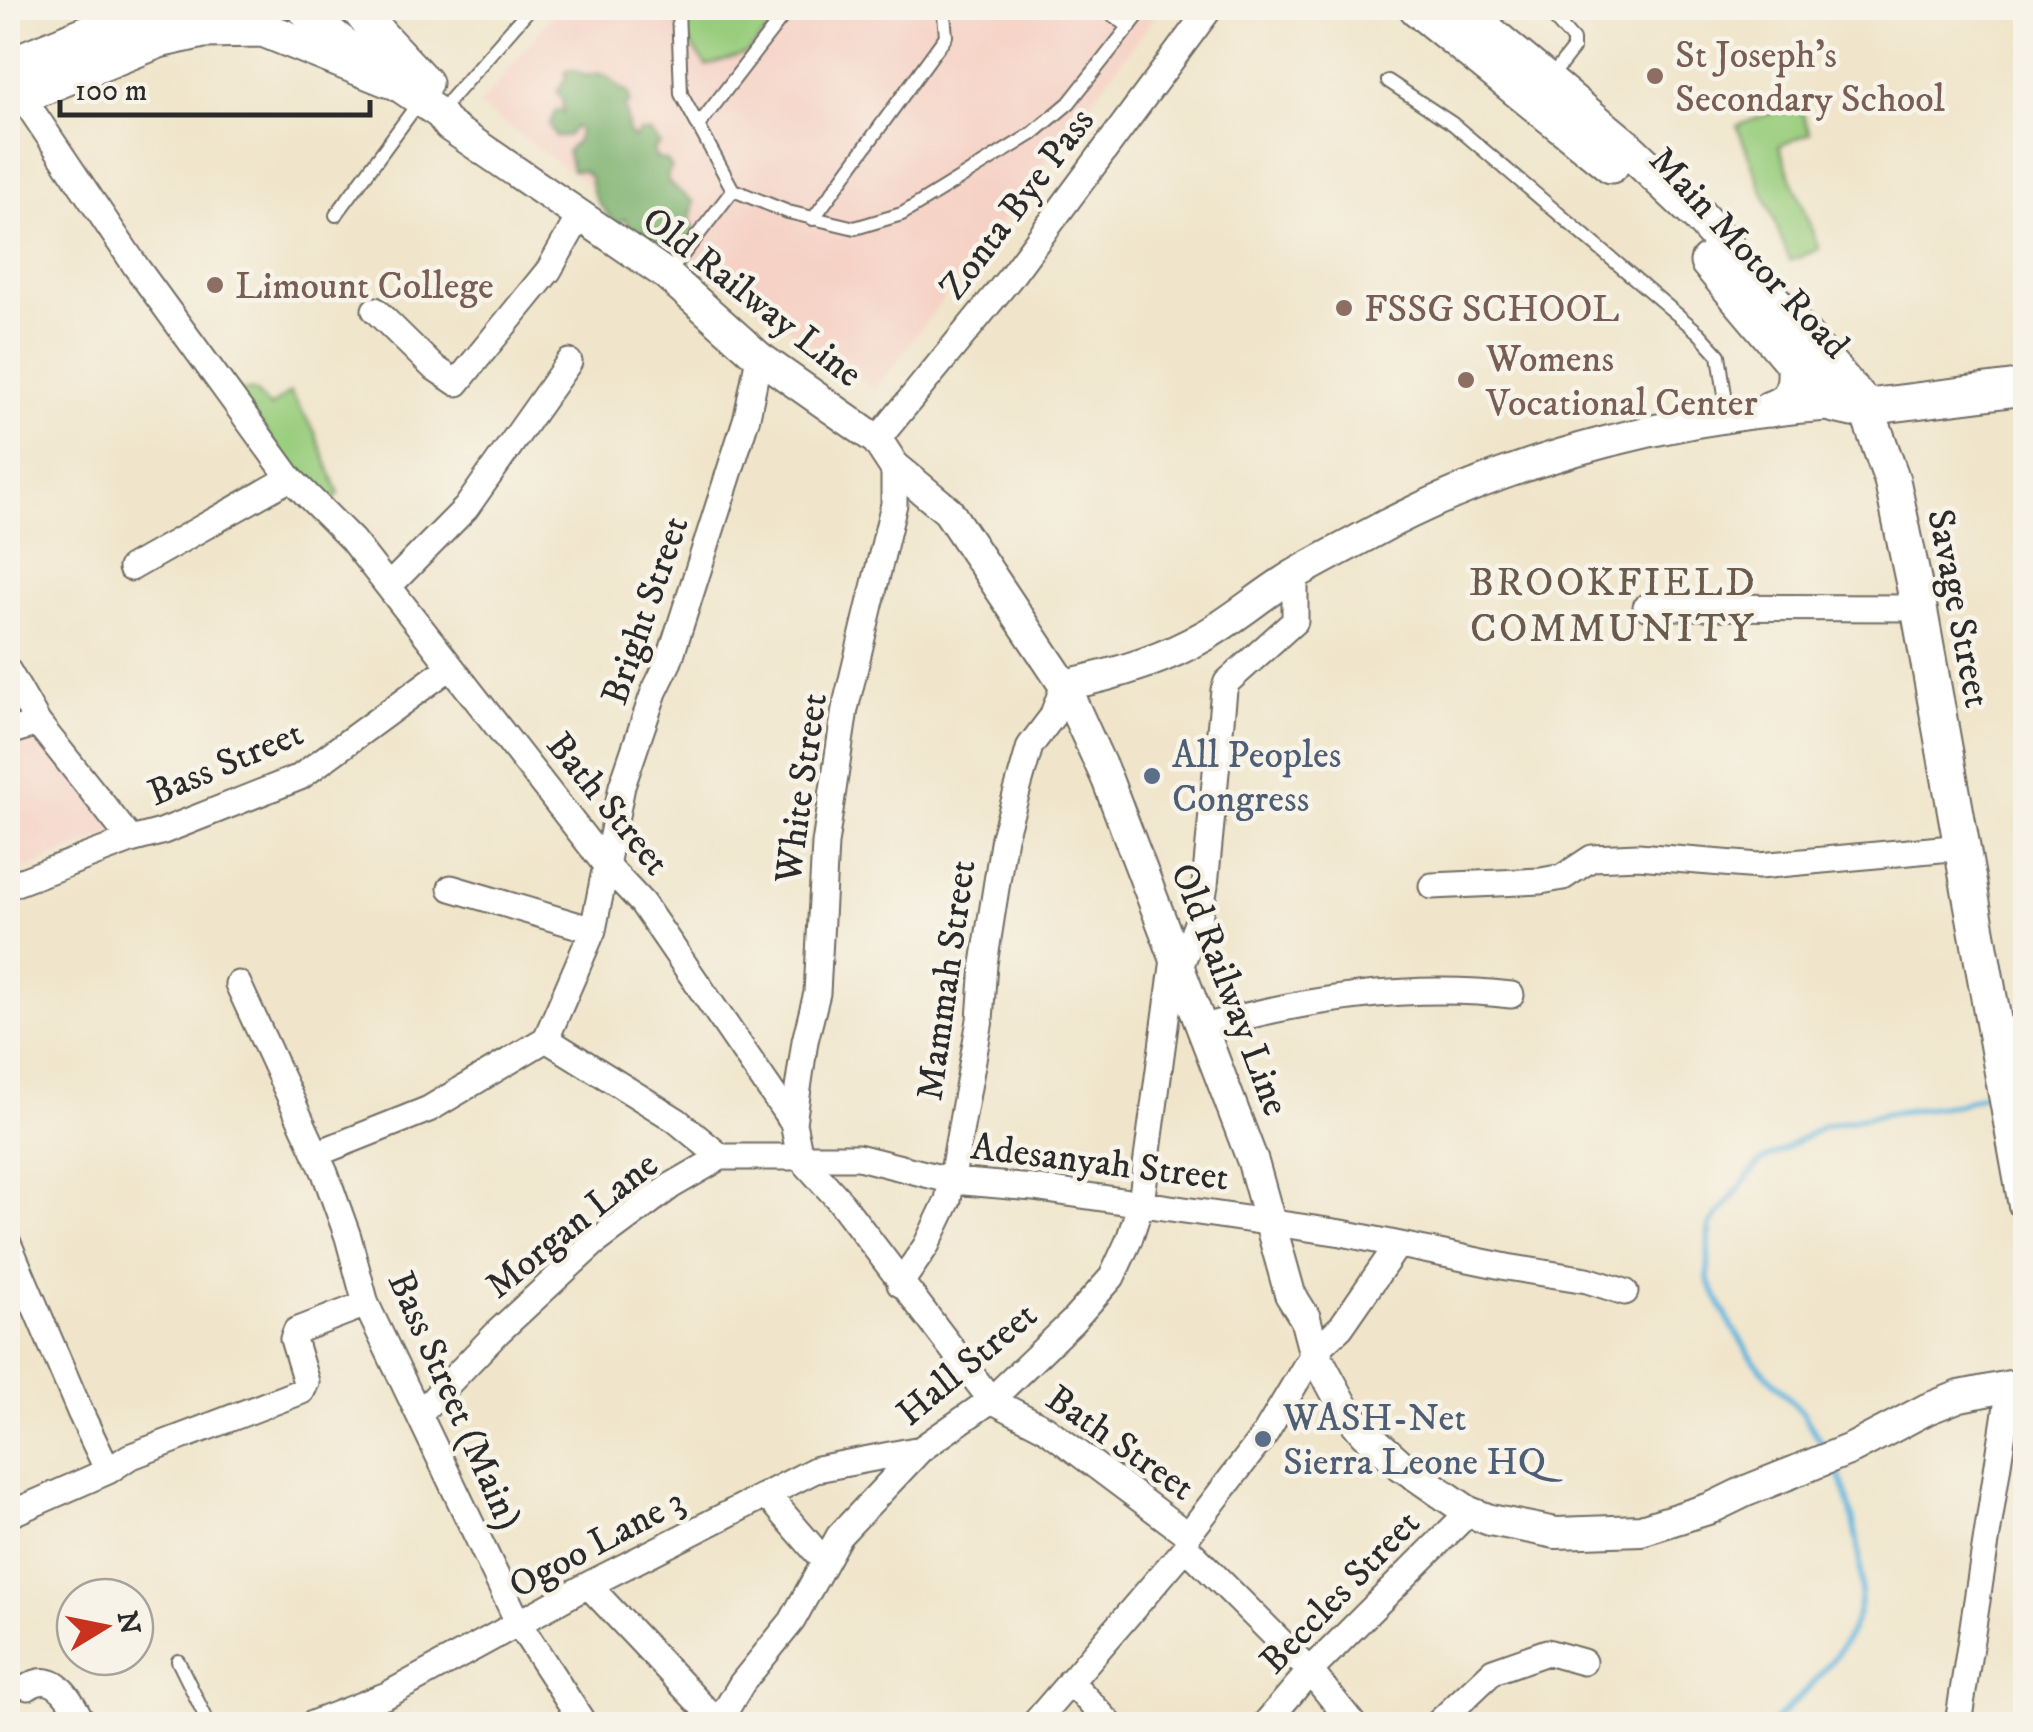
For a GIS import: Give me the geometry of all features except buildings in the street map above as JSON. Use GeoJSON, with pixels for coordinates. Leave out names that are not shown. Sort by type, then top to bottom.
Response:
{"type":"FeatureCollection","features":[{"type":"Feature","properties":{"kind":"main road"},"geometry":{"type":"LineString","coordinates":[[11,84],[154,24],[211,8]]}},
{"type":"Feature","properties":{"kind":"main road"},"geometry":{"type":"LineString","coordinates":[[358,8],[426,99]]}},
{"type":"Feature","properties":{"kind":"main road","name":"Main Motor Road"},"geometry":{"type":"LineString","coordinates":[[1417,8],[1602,157],[1686,236],[1794,365],[1850,406]]}},
{"type":"Feature","properties":{"kind":"main road","name":"Main Motor Road"},"geometry":{"type":"LineString","coordinates":[[1483,14],[1548,82],[1700,216],[1850,406]]}},
{"type":"Feature","properties":{"kind":"main road"},"geometry":{"type":"LineString","coordinates":[[154,24],[204,30],[263,29],[426,99]]}},
{"type":"Feature","properties":{"kind":"main road"},"geometry":{"type":"LineString","coordinates":[[1770,409],[1785,404],[1792,393],[1796,380],[1794,365]]}},
{"type":"Feature","properties":{"kind":"main road"},"geometry":{"type":"LineString","coordinates":[[1850,406],[2026,386]]}},
{"type":"Feature","properties":{"kind":"main road","name":"Savage Street"},"geometry":{"type":"LineString","coordinates":[[1850,406],[1879,442],[1892,480],[1919,608],[2024,1191]]}},
{"type":"Feature","properties":{"kind":"street","name":"Old Railway Line"},"geometry":{"type":"LineString","coordinates":[[300,8],[580,215],[667,274],[760,357],[877,440],[894,466],[948,510],[1064,685],[1121,812],[1253,1162],[1290,1294],[1305,1318],[1314,1352],[1346,1409],[1364,1432],[1402,1466],[1469,1512],[1490,1520],[1556,1533],[1641,1530],[1695,1514],[1854,1448],[1960,1396],[2018,1386]]}},
{"type":"Feature","properties":{"kind":"street","name":"Old Railway Line"},"geometry":{"type":"LineString","coordinates":[[330,8],[426,99]]}},
{"type":"Feature","properties":{"kind":"street","name":"Zonta Bye Pass"},"geometry":{"type":"LineString","coordinates":[[877,440],[1009,279],[1210,8]]}},
{"type":"Feature","properties":{"kind":"street","name":"Bath Street"},"geometry":{"type":"LineString","coordinates":[[11,84],[137,268],[290,478],[352,540],[604,864],[642,903],[792,1123],[800,1158],[839,1200],[992,1400],[1046,1428],[1187,1541],[1310,1671],[1353,1724]]}},
{"type":"Feature","properties":{"kind":"street"},"geometry":{"type":"LineString","coordinates":[[375,310],[432,366],[457,383],[549,270],[580,215]]}},
{"type":"Feature","properties":{"kind":"street","name":"Bright Street"},"geometry":{"type":"LineString","coordinates":[[546,1039],[592,930],[622,786],[654,692],[669,661],[747,417],[760,357]]}},
{"type":"Feature","properties":{"kind":"street"},"geometry":{"type":"LineString","coordinates":[[389,586],[474,498],[569,362]]}},
{"type":"Feature","properties":{"kind":"street"},"geometry":{"type":"LineString","coordinates":[[1064,685],[1112,676],[1159,659],[1207,634],[1295,574],[1392,522],[1482,484],[1621,438],[1728,414],[1850,406]]}},
{"type":"Feature","properties":{"kind":"street","name":"White Street"},"geometry":{"type":"LineString","coordinates":[[792,1123],[817,993],[825,844],[842,729],[894,504],[894,466]]}},
{"type":"Feature","properties":{"kind":"street"},"geometry":{"type":"LineString","coordinates":[[130,568],[290,478]]}},
{"type":"Feature","properties":{"kind":"street","name":"Hall Street"},"geometry":{"type":"LineString","coordinates":[[718,1724],[742,1683],[792,1620],[839,1536],[921,1449],[992,1400],[1112,1277],[1142,1203],[1176,964],[1199,918],[1224,690],[1227,682],[1295,621],[1295,574]]}},
{"type":"Feature","properties":{"kind":"street"},"geometry":{"type":"LineString","coordinates":[[1646,608],[1919,608]]}},
{"type":"Feature","properties":{"kind":"street","name":"Bass Street"},"geometry":{"type":"LineString","coordinates":[[8,886],[300,778],[450,667]]}},
{"type":"Feature","properties":{"kind":"street"},"geometry":{"type":"LineString","coordinates":[[8,671],[38,723],[130,840]]}},
{"type":"Feature","properties":{"kind":"street","name":"Mammah Street"},"geometry":{"type":"LineString","coordinates":[[900,1284],[926,1246],[954,1181],[1004,837],[1030,746],[1052,718],[1064,685]]}},
{"type":"Feature","properties":{"kind":"street"},"geometry":{"type":"LineString","coordinates":[[8,732],[38,723]]}},
{"type":"Feature","properties":{"kind":"street"},"geometry":{"type":"LineString","coordinates":[[1432,886],[1542,881],[1563,877],[1592,858],[1638,856],[1759,866],[1962,847]]}},
{"type":"Feature","properties":{"kind":"street"},"geometry":{"type":"LineString","coordinates":[[451,888],[592,930]]}},
{"type":"Feature","properties":{"kind":"street","name":"Bass Street (Main)"},"geometry":{"type":"LineString","coordinates":[[238,984],[316,1154],[348,1237],[366,1304],[519,1624],[584,1724]]}},
{"type":"Feature","properties":{"kind":"street"},"geometry":{"type":"LineString","coordinates":[[1200,1028],[1299,1002],[1435,993],[1511,995]]}},
{"type":"Feature","properties":{"kind":"street"},"geometry":{"type":"LineString","coordinates":[[316,1154],[429,1108],[546,1039],[676,1120],[721,1158]]}},
{"type":"Feature","properties":{"kind":"street","name":"Adesanyah Street"},"geometry":{"type":"LineString","coordinates":[[800,1158],[858,1157],[954,1181],[1033,1188],[1272,1222],[1588,1280],[1625,1292]]}},
{"type":"Feature","properties":{"kind":"street","name":"Morgan Lane"},"geometry":{"type":"LineString","coordinates":[[419,1414],[499,1331],[592,1244],[671,1186],[721,1158],[800,1158]]}},
{"type":"Feature","properties":{"kind":"street"},"geometry":{"type":"LineString","coordinates":[[8,1243],[108,1470]]}},
{"type":"Feature","properties":{"kind":"street"},"geometry":{"type":"LineString","coordinates":[[1034,1724],[1187,1541],[1265,1434],[1314,1352],[1342,1327],[1397,1246]]}},
{"type":"Feature","properties":{"kind":"street"},"geometry":{"type":"LineString","coordinates":[[8,1514],[108,1470],[128,1456],[302,1392],[306,1382],[293,1338],[296,1332],[366,1304]]}},
{"type":"Feature","properties":{"kind":"street"},"geometry":{"type":"LineString","coordinates":[[1958,1724],[2018,1386]]}},
{"type":"Feature","properties":{"kind":"street","name":"Ogoo Lane 3"},"geometry":{"type":"LineString","coordinates":[[312,1724],[388,1695],[588,1585],[817,1468],[921,1449]]}},
{"type":"Feature","properties":{"kind":"street"},"geometry":{"type":"LineString","coordinates":[[768,1496],[824,1560]]}},
{"type":"Feature","properties":{"kind":"street","name":"Beccles Street"},"geometry":{"type":"LineString","coordinates":[[1265,1724],[1310,1671],[1469,1512]]}},
{"type":"Feature","properties":{"kind":"street"},"geometry":{"type":"LineString","coordinates":[[588,1585],[718,1724]]}},
{"type":"Feature","properties":{"kind":"street"},"geometry":{"type":"LineString","coordinates":[[1436,1724],[1493,1671],[1547,1652],[1583,1662]]}},
{"type":"Feature","properties":{"kind":"street"},"geometry":{"type":"LineString","coordinates":[[1070,1681],[1110,1724]]}},
{"type":"Feature","properties":{"kind":"street"},"geometry":{"type":"LineString","coordinates":[[28,1687],[36,1682],[50,1682],[67,1694],[83,1724]]}},
{"type":"Feature","properties":{"kind":"lane"},"geometry":{"type":"LineString","coordinates":[[336,215],[426,99],[530,8]]}},
{"type":"Feature","properties":{"kind":"lane"},"geometry":{"type":"LineString","coordinates":[[678,8],[681,94],[733,190],[813,219],[855,228],[919,205],[1032,134],[1068,103],[1144,8]]}},
{"type":"Feature","properties":{"kind":"lane"},"geometry":{"type":"LineString","coordinates":[[698,126],[789,8]]}},
{"type":"Feature","properties":{"kind":"lane"},"geometry":{"type":"LineString","coordinates":[[813,219],[946,36],[944,14],[939,8]]}},
{"type":"Feature","properties":{"kind":"lane"},"geometry":{"type":"LineString","coordinates":[[1102,8],[1130,27]]}},
{"type":"Feature","properties":{"kind":"lane"},"geometry":{"type":"LineString","coordinates":[[1545,8],[1573,40],[1572,49],[1548,82]]}},
{"type":"Feature","properties":{"kind":"lane"},"geometry":{"type":"LineString","coordinates":[[1388,81],[1452,124],[1700,332],[1720,355],[1728,414]]}},
{"type":"Feature","properties":{"kind":"lane"},"geometry":{"type":"LineString","coordinates":[[667,274],[733,190]]}},
{"type":"Feature","properties":{"kind":"lane"},"geometry":{"type":"LineString","coordinates":[[178,1661],[209,1724]]}},
{"type":"Feature","properties":{"kind":"shaded area"},"geometry":{"type":"Polygon","coordinates":[[[559,8],[1161,8],[875,390],[479,106],[559,8]]]}},
{"type":"Feature","properties":{"kind":"shaded area"},"geometry":{"type":"Polygon","coordinates":[[[36,725],[120,831],[8,876],[8,729],[36,725]]]}},
{"type":"Feature","properties":{"kind":"green space"},"geometry":{"type":"Polygon","coordinates":[[[676,8],[790,8],[747,53],[706,66],[677,24],[676,8]]]}},
{"type":"Feature","properties":{"kind":"green space"},"geometry":{"type":"Polygon","coordinates":[[[565,71],[586,76],[605,75],[629,94],[630,103],[625,105],[629,134],[634,139],[640,132],[650,132],[660,144],[653,150],[656,158],[667,161],[672,168],[667,176],[669,183],[694,202],[690,220],[696,230],[687,243],[655,246],[650,235],[629,227],[625,219],[616,223],[595,197],[591,178],[584,171],[572,170],[567,151],[577,141],[579,130],[575,127],[567,136],[556,137],[549,125],[556,110],[563,113],[562,98],[557,92],[566,77],[565,71]]]}},
{"type":"Feature","properties":{"kind":"green space"},"geometry":{"type":"Polygon","coordinates":[[[1798,102],[1810,133],[1779,146],[1819,249],[1790,261],[1737,126],[1798,102]]]}},
{"type":"Feature","properties":{"kind":"green space"},"geometry":{"type":"Polygon","coordinates":[[[236,391],[254,391],[270,407],[290,392],[315,432],[339,494],[324,511],[236,391]]]}},
{"type":"Feature","properties":{"kind":"waterway"},"geometry":{"type":"LineString","coordinates":[[1826,1451],[1802,1412],[1754,1361],[1730,1323],[1708,1280],[1709,1226],[1759,1163],[1824,1126],[1959,1104],[1994,1090]]}},
{"type":"Feature","properties":{"kind":"waterway"},"geometry":{"type":"LineString","coordinates":[[1771,1724],[1832,1660],[1857,1616],[1861,1581],[1857,1540],[1835,1466]]}},
{"type":"Feature","properties":{"kind":"place","name":"St Joseph's Secondary School"},"geometry":{"type":"Point","coordinates":[1655,76]}},
{"type":"Feature","properties":{"kind":"place","name":"Limount College"},"geometry":{"type":"Point","coordinates":[215,285]}},
{"type":"Feature","properties":{"kind":"place","name":"FSSG SCHOOL"},"geometry":{"type":"Point","coordinates":[1344,308]}},
{"type":"Feature","properties":{"kind":"place","name":"Womens Vocational Center"},"geometry":{"type":"Point","coordinates":[1466,380]}},
{"type":"Feature","properties":{"kind":"place","name":"All Peoples Congress"},"geometry":{"type":"Point","coordinates":[1152,776]}},
{"type":"Feature","properties":{"kind":"place","name":"WASH-Net Sierra Leone HQ"},"geometry":{"type":"Point","coordinates":[1263,1439]}},
{"type":"Feature","properties":{"kind":"district","name":"BROOKFIELD COMMUNITY"},"geometry":{"type":"Point","coordinates":[1613,604]}}]}
